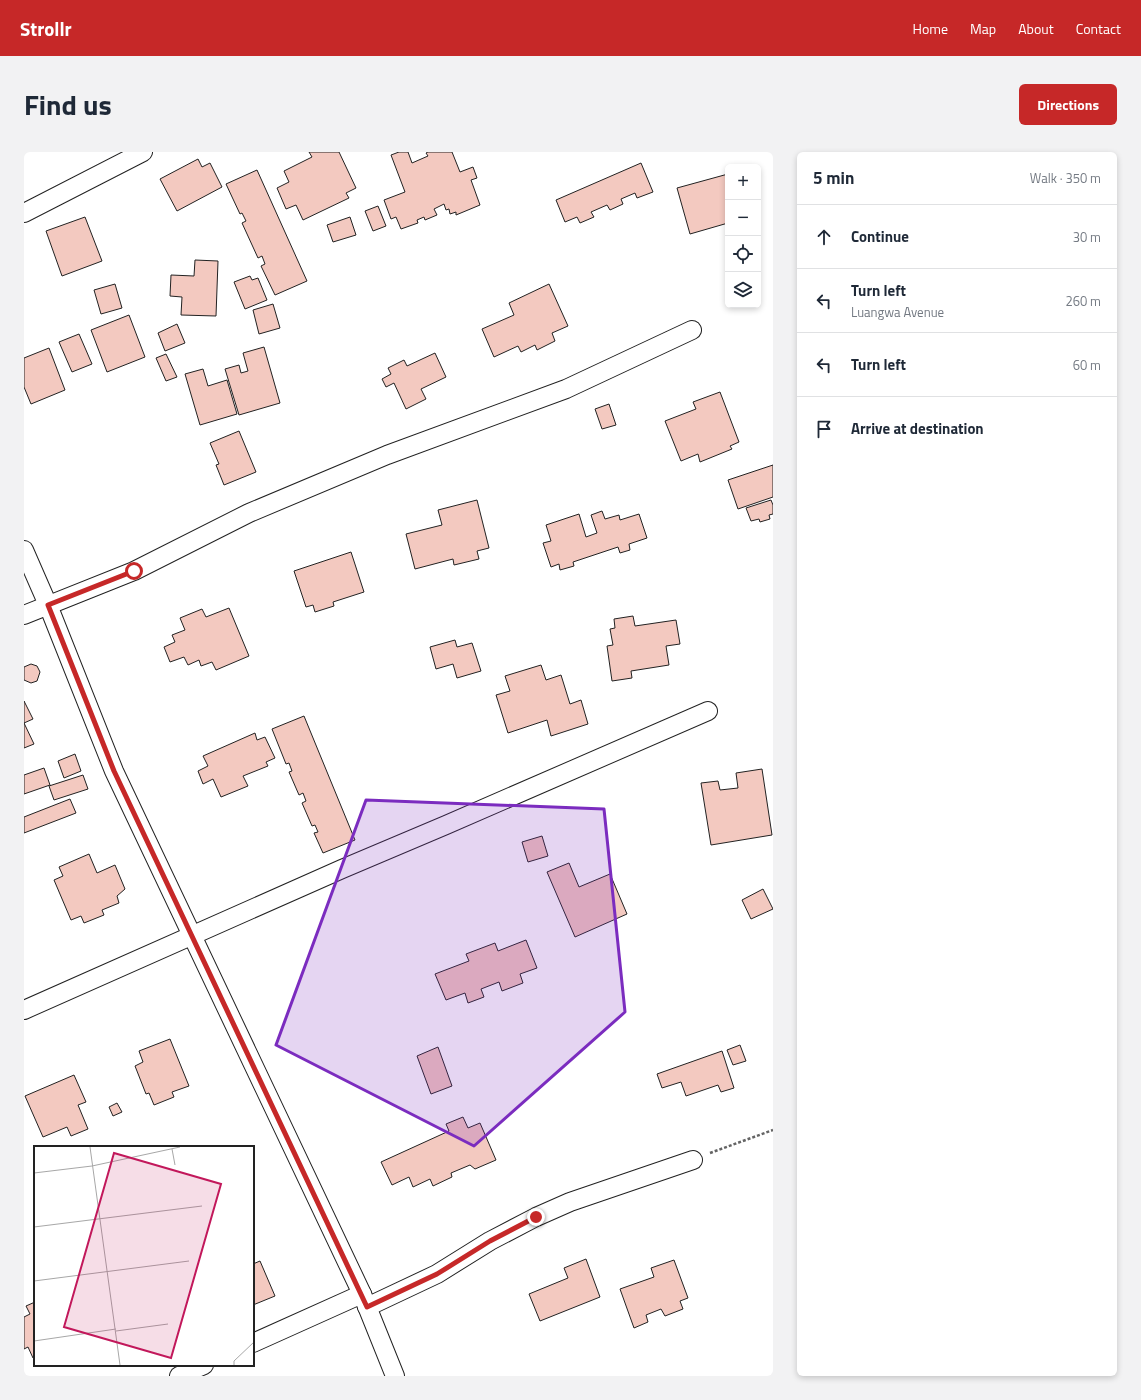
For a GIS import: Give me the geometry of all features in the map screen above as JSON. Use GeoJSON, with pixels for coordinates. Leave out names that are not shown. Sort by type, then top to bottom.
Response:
{"type":"FeatureCollection","features":[{"type":"Feature","properties":{"kind":"street"},"geometry":{"type":"LineString","coordinates":[[24,213],[143,152]]}},
{"type":"Feature","properties":{"kind":"street"},"geometry":{"type":"LineString","coordinates":[[24,616],[134,571],[249,512],[387,455],[566,389],[692,330]]}},
{"type":"Feature","properties":{"kind":"street"},"geometry":{"type":"LineString","coordinates":[[24,550],[48,605],[114,771],[364,1300],[396,1376]]}},
{"type":"Feature","properties":{"kind":"street"},"geometry":{"type":"LineString","coordinates":[[24,1010],[342,869],[708,711]]}},
{"type":"Feature","properties":{"kind":"street"},"geometry":{"type":"LineString","coordinates":[[254,1343],[364,1300],[437,1274],[490,1241],[536,1217],[570,1202],[693,1160]]}},
{"type":"Feature","properties":{"kind":"street"},"geometry":{"type":"LineString","coordinates":[[179,1376],[202,1366]]}},
{"type":"Feature","properties":{"kind":"path"},"geometry":{"type":"LineString","coordinates":[[693,1160],[773,1130]]}},
{"type":"Feature","properties":{"kind":"highlighted area"},"geometry":{"type":"Polygon","coordinates":[[[366,800],[604,809],[625,1012],[474,1146],[276,1045],[366,800]]]}},
{"type":"Feature","properties":{"kind":"building"},"geometry":{"type":"Polygon","coordinates":[[[309,152],[339,152],[356,188],[346,193],[349,198],[303,220],[296,205],[286,209],[277,188],[289,182],[284,171],[312,157],[309,152]]]}},
{"type":"Feature","properties":{"kind":"building"},"geometry":{"type":"Polygon","coordinates":[[[399,152],[408,152],[412,163],[428,156],[426,153],[428,152],[452,152],[460,172],[473,167],[477,178],[471,180],[480,205],[456,215],[456,212],[450,214],[449,209],[446,210],[444,204],[434,209],[437,215],[425,220],[424,217],[417,220],[418,223],[401,229],[396,217],[391,219],[384,200],[405,192],[391,155],[399,152]]]}},
{"type":"Feature","properties":{"kind":"building"},"geometry":{"type":"Polygon","coordinates":[[[198,159],[202,167],[210,163],[222,187],[177,211],[160,179],[198,159]]]}},
{"type":"Feature","properties":{"kind":"building"},"geometry":{"type":"Polygon","coordinates":[[[641,163],[653,192],[637,198],[635,193],[621,199],[623,204],[610,210],[607,205],[591,212],[594,217],[580,223],[577,217],[565,222],[556,200],[641,163]]]}},
{"type":"Feature","properties":{"kind":"building"},"geometry":{"type":"Polygon","coordinates":[[[257,170],[307,281],[275,295],[261,266],[265,264],[262,256],[258,258],[242,223],[246,221],[242,213],[240,214],[226,184],[257,170]]]}},
{"type":"Feature","properties":{"kind":"building"},"geometry":{"type":"Polygon","coordinates":[[[725,175],[725,224],[690,234],[677,188],[725,175]]]}},
{"type":"Feature","properties":{"kind":"building"},"geometry":{"type":"Polygon","coordinates":[[[378,206],[386,226],[373,231],[365,211],[378,206]]]}},
{"type":"Feature","properties":{"kind":"building"},"geometry":{"type":"Polygon","coordinates":[[[85,217],[102,261],[62,276],[46,231],[85,217]]]}},
{"type":"Feature","properties":{"kind":"building"},"geometry":{"type":"Polygon","coordinates":[[[350,217],[356,235],[333,242],[327,225],[350,217]]]}},
{"type":"Feature","properties":{"kind":"building"},"geometry":{"type":"Polygon","coordinates":[[[195,260],[218,261],[216,316],[181,315],[182,297],[170,296],[171,275],[194,276],[195,260]]]}},
{"type":"Feature","properties":{"kind":"building"},"geometry":{"type":"Polygon","coordinates":[[[250,276],[252,280],[258,278],[267,300],[245,309],[234,282],[250,276]]]}},
{"type":"Feature","properties":{"kind":"building"},"geometry":{"type":"Polygon","coordinates":[[[115,284],[122,308],[101,314],[94,290],[115,284]]]}},
{"type":"Feature","properties":{"kind":"building"},"geometry":{"type":"Polygon","coordinates":[[[549,284],[568,326],[552,333],[555,341],[537,350],[535,345],[521,352],[518,346],[494,357],[482,329],[514,315],[509,303],[549,284]]]}},
{"type":"Feature","properties":{"kind":"building"},"geometry":{"type":"Polygon","coordinates":[[[273,304],[280,328],[259,334],[253,310],[273,304]]]}},
{"type":"Feature","properties":{"kind":"building"},"geometry":{"type":"Polygon","coordinates":[[[129,315],[145,357],[107,372],[91,330],[129,315]]]}},
{"type":"Feature","properties":{"kind":"building"},"geometry":{"type":"Polygon","coordinates":[[[177,324],[185,343],[165,351],[158,333],[177,324]]]}},
{"type":"Feature","properties":{"kind":"building"},"geometry":{"type":"Polygon","coordinates":[[[79,334],[92,364],[72,372],[59,342],[79,334]]]}},
{"type":"Feature","properties":{"kind":"building"},"geometry":{"type":"Polygon","coordinates":[[[264,347],[280,403],[239,415],[225,369],[239,365],[241,373],[248,371],[243,353],[264,347]]]}},
{"type":"Feature","properties":{"kind":"building"},"geometry":{"type":"Polygon","coordinates":[[[49,348],[65,390],[31,404],[24,387],[24,358],[49,348]]]}},
{"type":"Feature","properties":{"kind":"building"},"geometry":{"type":"Polygon","coordinates":[[[435,353],[446,377],[421,389],[426,399],[406,409],[394,383],[386,387],[382,379],[391,374],[388,368],[404,360],[407,366],[435,353]]]}},
{"type":"Feature","properties":{"kind":"building"},"geometry":{"type":"Polygon","coordinates":[[[166,354],[177,377],[166,381],[156,358],[166,354]]]}},
{"type":"Feature","properties":{"kind":"building"},"geometry":{"type":"Polygon","coordinates":[[[203,369],[208,386],[227,380],[237,414],[200,425],[185,374],[203,369]]]}},
{"type":"Feature","properties":{"kind":"building"},"geometry":{"type":"Polygon","coordinates":[[[720,392],[739,442],[730,446],[732,449],[700,462],[698,454],[681,461],[665,421],[696,409],[693,402],[720,392]]]}},
{"type":"Feature","properties":{"kind":"building"},"geometry":{"type":"Polygon","coordinates":[[[609,404],[616,425],[602,429],[595,409],[609,404]]]}},
{"type":"Feature","properties":{"kind":"building"},"geometry":{"type":"Polygon","coordinates":[[[239,431],[256,472],[224,485],[216,465],[219,464],[210,443],[239,431]]]}},
{"type":"Feature","properties":{"kind":"building"},"geometry":{"type":"Polygon","coordinates":[[[773,465],[773,497],[738,509],[728,480],[773,465]]]}},
{"type":"Feature","properties":{"kind":"building"},"geometry":{"type":"Polygon","coordinates":[[[477,500],[489,548],[477,551],[479,559],[454,565],[453,559],[415,569],[406,534],[442,525],[438,510],[477,500]]]}},
{"type":"Feature","properties":{"kind":"building"},"geometry":{"type":"Polygon","coordinates":[[[771,500],[773,505],[773,514],[769,515],[770,519],[760,522],[759,519],[751,521],[746,508],[771,500]]]}},
{"type":"Feature","properties":{"kind":"building"},"geometry":{"type":"Polygon","coordinates":[[[602,511],[605,519],[619,515],[620,520],[639,514],[647,538],[629,544],[630,550],[620,553],[618,547],[573,562],[574,566],[560,570],[559,564],[551,567],[543,543],[551,541],[546,525],[579,514],[586,537],[597,533],[591,515],[602,511]]]}},
{"type":"Feature","properties":{"kind":"building"},"geometry":{"type":"Polygon","coordinates":[[[351,552],[364,592],[333,602],[334,606],[315,612],[313,605],[306,607],[294,571],[351,552]]]}},
{"type":"Feature","properties":{"kind":"building"},"geometry":{"type":"Polygon","coordinates":[[[229,608],[249,656],[216,670],[212,662],[201,666],[199,660],[188,665],[184,657],[170,662],[164,647],[175,642],[172,635],[185,630],[180,618],[202,609],[206,617],[229,608]]]}},
{"type":"Feature","properties":{"kind":"building"},"geometry":{"type":"Polygon","coordinates":[[[633,616],[635,626],[676,620],[680,644],[666,646],[669,665],[631,671],[632,678],[612,681],[607,646],[613,645],[610,629],[615,628],[614,619],[633,616]]]}},
{"type":"Feature","properties":{"kind":"building"},"geometry":{"type":"Polygon","coordinates":[[[455,640],[457,647],[472,643],[481,671],[457,678],[453,664],[436,669],[430,647],[455,640]]]}},
{"type":"Feature","properties":{"kind":"building"},"geometry":{"type":"Polygon","coordinates":[[[31,664],[37,666],[40,672],[37,681],[31,683],[24,680],[24,667],[31,664]]]}},
{"type":"Feature","properties":{"kind":"building"},"geometry":{"type":"Polygon","coordinates":[[[541,665],[546,680],[561,675],[570,704],[581,700],[588,724],[551,736],[547,720],[508,733],[496,695],[510,691],[505,676],[541,665]]]}},
{"type":"Feature","properties":{"kind":"building"},"geometry":{"type":"Polygon","coordinates":[[[24,701],[33,719],[24,723],[24,701]]]}},
{"type":"Feature","properties":{"kind":"building"},"geometry":{"type":"Polygon","coordinates":[[[304,716],[355,840],[323,853],[314,833],[318,832],[315,825],[312,826],[302,803],[306,801],[303,793],[299,795],[289,772],[292,771],[289,763],[286,764],[272,729],[304,716]]]}},
{"type":"Feature","properties":{"kind":"building"},"geometry":{"type":"Polygon","coordinates":[[[24,723],[34,744],[24,748],[24,723]]]}},
{"type":"Feature","properties":{"kind":"building"},"geometry":{"type":"Polygon","coordinates":[[[255,733],[257,740],[265,737],[275,758],[266,762],[268,766],[243,776],[248,786],[221,797],[213,779],[203,784],[198,771],[208,766],[203,756],[255,733]]]}},
{"type":"Feature","properties":{"kind":"building"},"geometry":{"type":"Polygon","coordinates":[[[75,754],[81,771],[64,778],[58,761],[75,754]]]}},
{"type":"Feature","properties":{"kind":"building"},"geometry":{"type":"Polygon","coordinates":[[[44,768],[50,785],[24,794],[24,775],[44,768]]]}},
{"type":"Feature","properties":{"kind":"building"},"geometry":{"type":"Polygon","coordinates":[[[762,769],[772,835],[711,845],[701,783],[718,781],[720,790],[738,788],[736,773],[762,769]]]}},
{"type":"Feature","properties":{"kind":"building"},"geometry":{"type":"Polygon","coordinates":[[[83,775],[88,789],[54,800],[49,786],[83,775]]]}},
{"type":"Feature","properties":{"kind":"building"},"geometry":{"type":"Polygon","coordinates":[[[70,799],[76,813],[24,833],[24,817],[70,799]]]}},
{"type":"Feature","properties":{"kind":"building"},"geometry":{"type":"Polygon","coordinates":[[[542,836],[548,856],[528,862],[522,842],[542,836]]]}},
{"type":"Feature","properties":{"kind":"building"},"geometry":{"type":"Polygon","coordinates":[[[89,854],[97,873],[115,865],[125,889],[117,896],[119,903],[102,910],[104,915],[84,923],[81,916],[71,920],[54,880],[63,876],[59,867],[89,854]]]}},
{"type":"Feature","properties":{"kind":"building"},"geometry":{"type":"Polygon","coordinates":[[[569,863],[579,887],[610,874],[627,914],[575,937],[547,872],[569,863]]]}},
{"type":"Feature","properties":{"kind":"building"},"geometry":{"type":"Polygon","coordinates":[[[763,889],[773,909],[751,919],[742,900],[763,889]]]}},
{"type":"Feature","properties":{"kind":"building"},"geometry":{"type":"Polygon","coordinates":[[[526,940],[537,968],[520,974],[523,983],[502,991],[499,982],[481,989],[484,997],[468,1003],[465,993],[446,1000],[435,974],[469,961],[466,954],[495,943],[498,951],[526,940]]]}},
{"type":"Feature","properties":{"kind":"building"},"geometry":{"type":"Polygon","coordinates":[[[170,1039],[189,1086],[172,1092],[174,1097],[154,1105],[149,1093],[146,1094],[135,1066],[143,1062],[139,1051],[170,1039]]]}},
{"type":"Feature","properties":{"kind":"building"},"geometry":{"type":"Polygon","coordinates":[[[740,1045],[746,1061],[733,1065],[727,1050],[740,1045]]]}},
{"type":"Feature","properties":{"kind":"building"},"geometry":{"type":"Polygon","coordinates":[[[438,1047],[452,1086],[431,1094],[417,1056],[438,1047]]]}},
{"type":"Feature","properties":{"kind":"building"},"geometry":{"type":"Polygon","coordinates":[[[722,1051],[734,1088],[721,1092],[718,1085],[686,1096],[681,1082],[662,1088],[657,1074],[722,1051]]]}},
{"type":"Feature","properties":{"kind":"building"},"geometry":{"type":"Polygon","coordinates":[[[74,1075],[86,1102],[78,1105],[88,1129],[71,1136],[67,1127],[43,1137],[25,1096],[74,1075]]]}},
{"type":"Feature","properties":{"kind":"building"},"geometry":{"type":"Polygon","coordinates":[[[117,1103],[122,1112],[113,1116],[109,1107],[117,1103]]]}},
{"type":"Feature","properties":{"kind":"building"},"geometry":{"type":"Polygon","coordinates":[[[463,1117],[468,1128],[480,1123],[496,1160],[475,1169],[470,1165],[451,1173],[452,1177],[433,1186],[430,1179],[413,1187],[409,1177],[392,1185],[381,1162],[449,1131],[446,1124],[463,1117]]]}},
{"type":"Feature","properties":{"kind":"building"},"geometry":{"type":"Polygon","coordinates":[[[586,1259],[600,1297],[540,1321],[529,1294],[568,1278],[564,1268],[586,1259]]]}},
{"type":"Feature","properties":{"kind":"building"},"geometry":{"type":"Polygon","coordinates":[[[674,1260],[688,1298],[680,1301],[683,1309],[665,1316],[661,1309],[646,1315],[648,1322],[634,1328],[620,1289],[654,1277],[651,1268],[674,1260]]]}},
{"type":"Feature","properties":{"kind":"building"},"geometry":{"type":"Polygon","coordinates":[[[260,1261],[275,1296],[254,1305],[254,1264],[260,1261]]]}},
{"type":"Feature","properties":{"kind":"building"},"geometry":{"type":"Polygon","coordinates":[[[34,1302],[33,1358],[28,1347],[24,1349],[24,1317],[30,1314],[26,1306],[34,1302]]]}},
{"type":"Feature","properties":{"kind":"route"},"geometry":{"type":"LineString","coordinates":[[134,571],[48,605],[114,771],[367,1307],[437,1274],[490,1241],[536,1217]]}}]}
